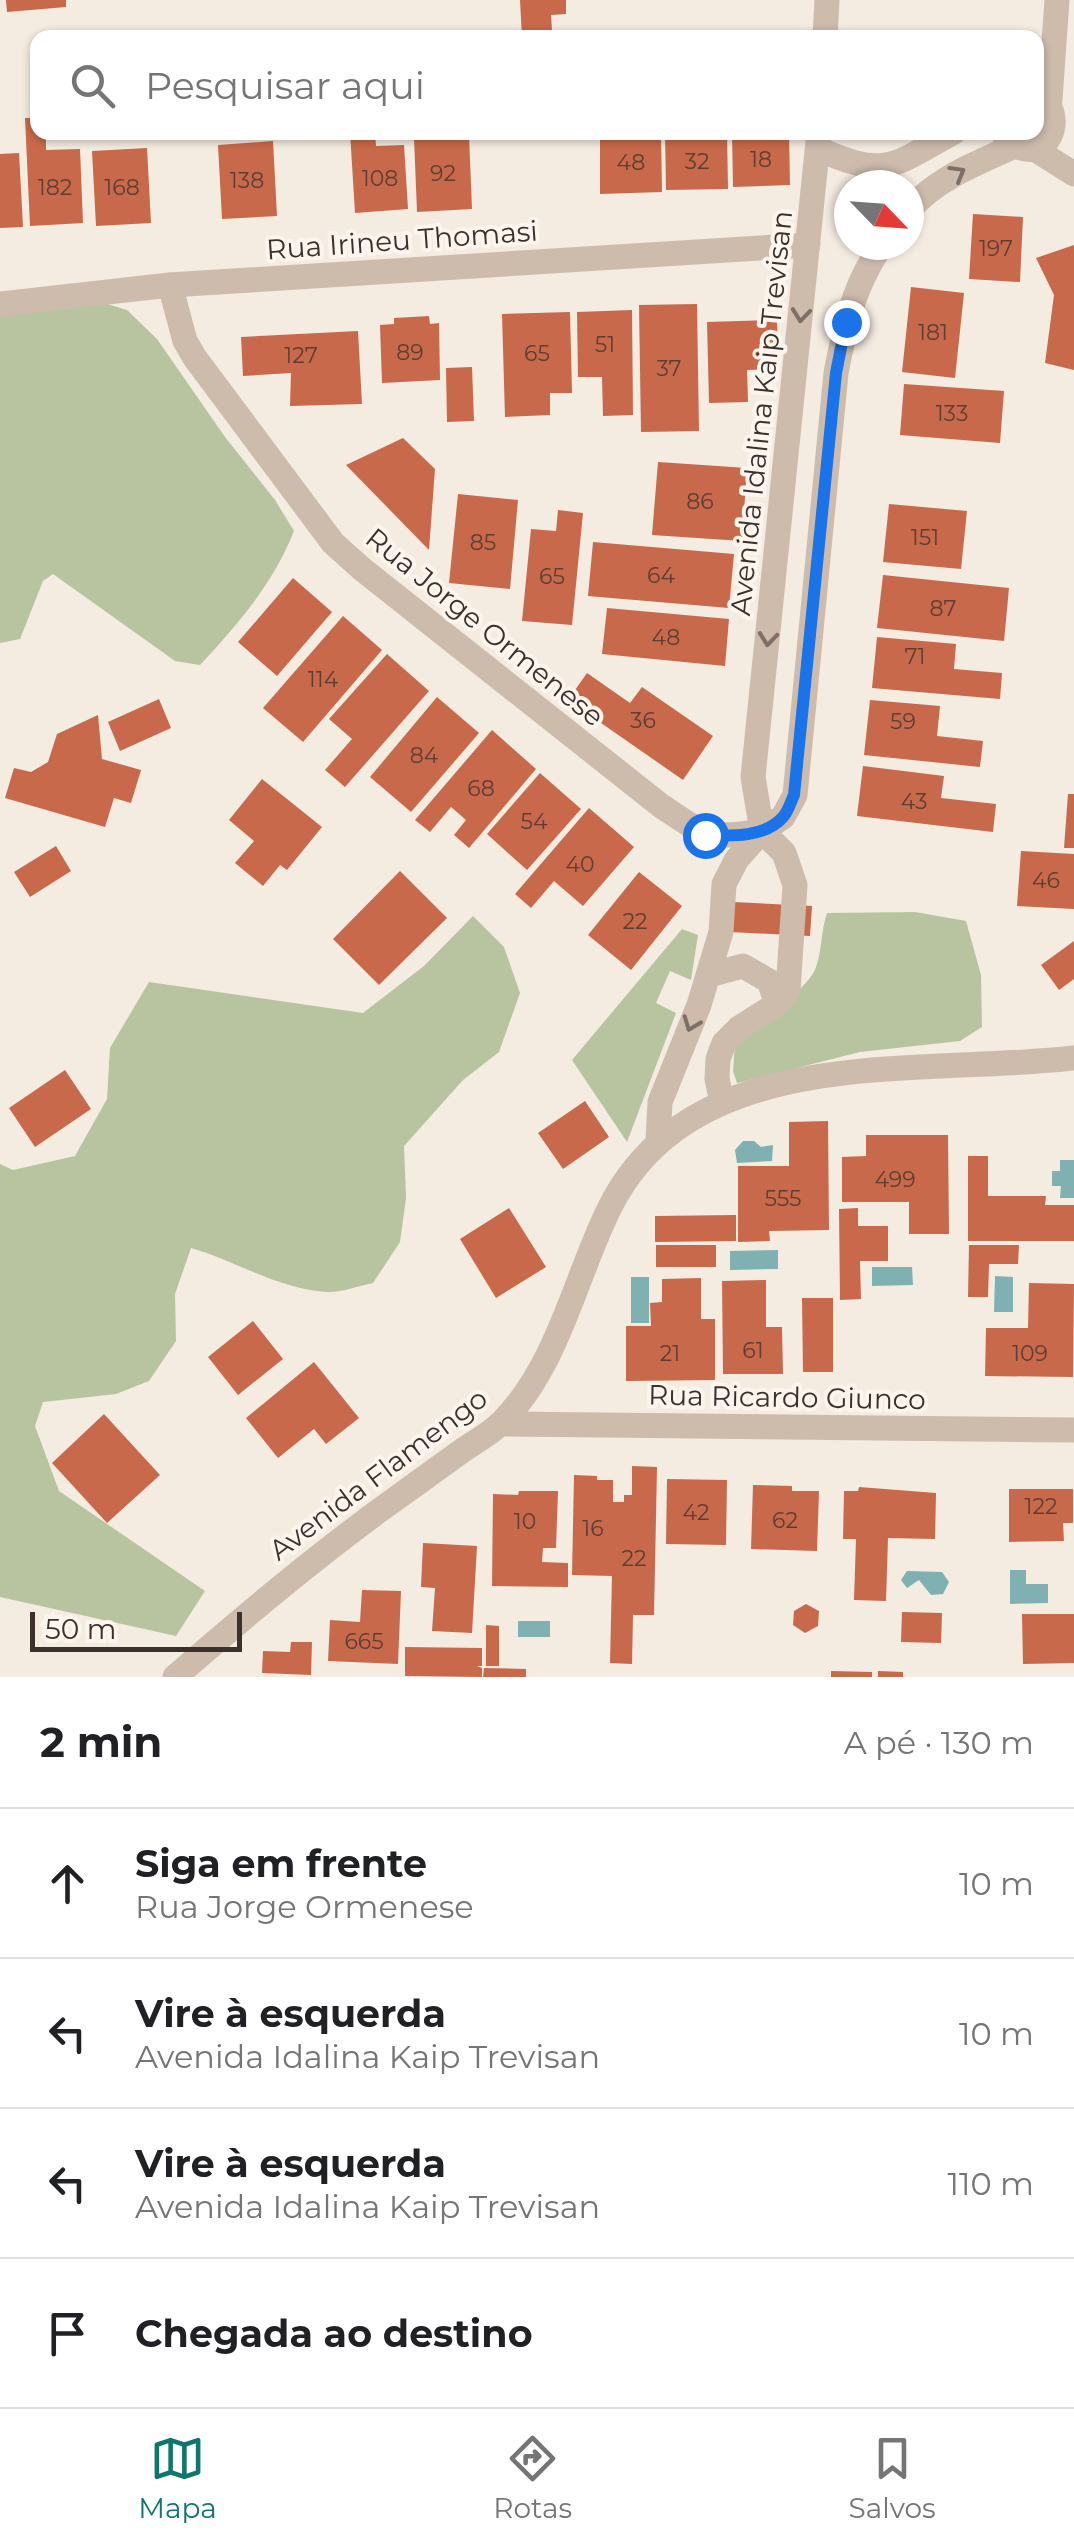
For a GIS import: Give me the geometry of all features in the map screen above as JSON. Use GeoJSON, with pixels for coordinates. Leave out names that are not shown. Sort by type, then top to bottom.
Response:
{"type":"FeatureCollection","features":[{"type":"Feature","properties":{"kind":"street"},"geometry":{"type":"LineString","coordinates":[[825,30],[827,0]]}},
{"type":"Feature","properties":{"kind":"street"},"geometry":{"type":"LineString","coordinates":[[1038,30],[1046,0]]}},
{"type":"Feature","properties":{"kind":"street"},"geometry":{"type":"LineString","coordinates":[[1044,89],[1057,0]]}},
{"type":"Feature","properties":{"kind":"street"},"geometry":{"type":"LineString","coordinates":[[924,195],[960,170],[1018,143],[1066,136],[1058,112],[1044,97]]}},
{"type":"Feature","properties":{"kind":"street","name":"Avenida Idalina Kaip Trevisan"},"geometry":{"type":"LineString","coordinates":[[777,1004],[788,990],[795,885],[784,854],[762,831],[753,777],[819,141],[872,168],[892,165],[939,140]]}},
{"type":"Feature","properties":{"kind":"street"},"geometry":{"type":"LineString","coordinates":[[1018,143],[1074,174]]}},
{"type":"Feature","properties":{"kind":"street","name":"Rua Irineu Thomasi"},"geometry":{"type":"LineString","coordinates":[[0,304],[170,285],[808,245]]}},
{"type":"Feature","properties":{"kind":"street"},"geometry":{"type":"LineString","coordinates":[[658,1140],[660,1102],[721,932],[724,884],[737,859],[762,831],[783,817],[794,795],[836,373],[846,322],[872,260]]}},
{"type":"Feature","properties":{"kind":"street","name":"Rua Jorge Ormenese"},"geometry":{"type":"LineString","coordinates":[[170,285],[184,341],[195,358],[333,542],[362,570],[660,805],[705,835],[762,831]]}},
{"type":"Feature","properties":{"kind":"street"},"geometry":{"type":"LineString","coordinates":[[709,974],[744,966],[769,982],[777,1004],[739,1028],[724,1043],[717,1079],[722,1102]]}},
{"type":"Feature","properties":{"kind":"street","name":"Avenida Flamengo"},"geometry":{"type":"LineString","coordinates":[[175,1677],[299,1570],[500,1424],[529,1389],[553,1342],[610,1205],[638,1161],[658,1140],[722,1102],[770,1086],[840,1074],[1074,1058]]}},
{"type":"Feature","properties":{"kind":"street","name":"Rua Ricardo Giunco"},"geometry":{"type":"LineString","coordinates":[[500,1424],[1074,1430]]}},
{"type":"Feature","properties":{"kind":"green space"},"geometry":{"type":"Polygon","coordinates":[[[97,301],[127,310],[157,339],[294,531],[265,586],[200,665],[175,661],[53,574],[43,581],[20,639],[0,643],[0,313],[97,301]]]}},
{"type":"Feature","properties":{"kind":"green space"},"geometry":{"type":"Polygon","coordinates":[[[915,912],[966,921],[981,975],[982,1027],[960,1041],[860,1052],[737,1083],[733,1071],[735,1043],[793,996],[811,976],[818,961],[827,913],[915,912]]]}},
{"type":"Feature","properties":{"kind":"green space"},"geometry":{"type":"Polygon","coordinates":[[[473,916],[504,947],[520,993],[499,1052],[463,1080],[404,1146],[406,1198],[400,1242],[373,1283],[338,1291],[308,1290],[191,1248],[175,1294],[176,1341],[149,1381],[116,1394],[43,1402],[35,1426],[59,1491],[205,1591],[176,1636],[0,1597],[0,1164],[13,1170],[75,1156],[107,1099],[110,1048],[149,982],[363,1013],[424,966],[473,916]]]}},
{"type":"Feature","properties":{"kind":"green space"},"geometry":{"type":"Polygon","coordinates":[[[682,929],[698,935],[691,980],[670,971],[656,1003],[676,1013],[627,1142],[572,1060],[682,929]]]}},
{"type":"Feature","properties":{"kind":"water"},"geometry":{"type":"Polygon","coordinates":[[[743,1141],[754,1141],[761,1147],[773,1145],[772,1161],[737,1163],[735,1150],[743,1141]]]}},
{"type":"Feature","properties":{"kind":"water"},"geometry":{"type":"Polygon","coordinates":[[[1060,1160],[1074,1160],[1074,1198],[1060,1198],[1061,1186],[1052,1186],[1052,1171],[1060,1171],[1060,1160]]]}},
{"type":"Feature","properties":{"kind":"water"},"geometry":{"type":"Polygon","coordinates":[[[778,1250],[778,1269],[730,1270],[730,1251],[778,1250]]]}},
{"type":"Feature","properties":{"kind":"water"},"geometry":{"type":"Polygon","coordinates":[[[872,1267],[912,1267],[913,1285],[872,1286],[872,1267]]]}},
{"type":"Feature","properties":{"kind":"water"},"geometry":{"type":"Polygon","coordinates":[[[995,1276],[1013,1277],[1013,1312],[994,1312],[995,1276]]]}},
{"type":"Feature","properties":{"kind":"water"},"geometry":{"type":"Polygon","coordinates":[[[631,1277],[649,1277],[649,1323],[631,1323],[631,1277]]]}},
{"type":"Feature","properties":{"kind":"water"},"geometry":{"type":"Polygon","coordinates":[[[1010,1570],[1026,1570],[1026,1584],[1048,1584],[1048,1603],[1010,1604],[1010,1570]]]}},
{"type":"Feature","properties":{"kind":"water"},"geometry":{"type":"Polygon","coordinates":[[[907,1571],[942,1572],[949,1582],[943,1594],[931,1595],[919,1580],[907,1588],[901,1580],[907,1571]]]}},
{"type":"Feature","properties":{"kind":"water"},"geometry":{"type":"Polygon","coordinates":[[[518,1621],[550,1621],[550,1637],[518,1637],[518,1621]]]}},
{"type":"Feature","properties":{"kind":"building"},"geometry":{"type":"Polygon","coordinates":[[[6,0],[66,0],[66,7],[7,12],[6,0]]]}},
{"type":"Feature","properties":{"kind":"building"},"geometry":{"type":"Polygon","coordinates":[[[520,0],[566,0],[566,14],[551,15],[552,30],[522,30],[520,0]]]}},
{"type":"Feature","properties":{"kind":"building"},"geometry":{"type":"Polygon","coordinates":[[[25,118],[30,118],[30,140],[46,140],[46,150],[80,149],[83,223],[30,226],[25,118]]]}},
{"type":"Feature","properties":{"kind":"building"},"geometry":{"type":"Polygon","coordinates":[[[350,140],[376,140],[376,146],[404,145],[408,209],[355,213],[350,140]]]}},
{"type":"Feature","properties":{"kind":"building"},"geometry":{"type":"Polygon","coordinates":[[[414,140],[469,140],[472,209],[417,212],[414,140]]]}},
{"type":"Feature","properties":{"kind":"building"},"geometry":{"type":"Polygon","coordinates":[[[600,140],[661,140],[662,192],[600,194],[600,140]]]}},
{"type":"Feature","properties":{"kind":"building"},"geometry":{"type":"Polygon","coordinates":[[[665,140],[727,140],[728,189],[666,190],[665,140]]]}},
{"type":"Feature","properties":{"kind":"building"},"geometry":{"type":"Polygon","coordinates":[[[732,140],[789,140],[790,185],[733,187],[732,140]]]}},
{"type":"Feature","properties":{"kind":"building"},"geometry":{"type":"Polygon","coordinates":[[[273,141],[277,216],[222,219],[218,145],[273,141]]]}},
{"type":"Feature","properties":{"kind":"building"},"geometry":{"type":"Polygon","coordinates":[[[147,148],[151,223],[96,226],[92,151],[147,148]]]}},
{"type":"Feature","properties":{"kind":"building"},"geometry":{"type":"Polygon","coordinates":[[[19,153],[23,227],[0,228],[0,154],[19,153]]]}},
{"type":"Feature","properties":{"kind":"building"},"geometry":{"type":"Polygon","coordinates":[[[973,214],[1023,217],[1020,282],[969,279],[973,214]]]}},
{"type":"Feature","properties":{"kind":"building"},"geometry":{"type":"Polygon","coordinates":[[[1074,245],[1074,370],[1045,363],[1054,295],[1036,258],[1074,245]]]}},
{"type":"Feature","properties":{"kind":"building"},"geometry":{"type":"Polygon","coordinates":[[[911,287],[964,293],[955,378],[902,372],[911,287]]]}},
{"type":"Feature","properties":{"kind":"building"},"geometry":{"type":"Polygon","coordinates":[[[697,304],[699,431],[641,432],[639,305],[697,304]]]}},
{"type":"Feature","properties":{"kind":"building"},"geometry":{"type":"Polygon","coordinates":[[[632,310],[633,415],[603,416],[602,377],[578,377],[577,312],[632,310]]]}},
{"type":"Feature","properties":{"kind":"building"},"geometry":{"type":"Polygon","coordinates":[[[570,312],[572,393],[550,393],[550,415],[505,417],[502,314],[570,312]]]}},
{"type":"Feature","properties":{"kind":"building"},"geometry":{"type":"Polygon","coordinates":[[[429,316],[430,324],[439,323],[440,380],[382,383],[380,325],[394,324],[394,318],[429,316]]]}},
{"type":"Feature","properties":{"kind":"building"},"geometry":{"type":"Polygon","coordinates":[[[777,320],[778,369],[747,370],[748,402],[709,403],[707,322],[777,320]]]}},
{"type":"Feature","properties":{"kind":"building"},"geometry":{"type":"Polygon","coordinates":[[[358,331],[362,404],[290,406],[291,373],[243,376],[241,337],[358,331]]]}},
{"type":"Feature","properties":{"kind":"building"},"geometry":{"type":"Polygon","coordinates":[[[472,367],[474,421],[447,422],[446,368],[472,367]]]}},
{"type":"Feature","properties":{"kind":"building"},"geometry":{"type":"Polygon","coordinates":[[[904,384],[1004,391],[1000,443],[900,435],[904,384]]]}},
{"type":"Feature","properties":{"kind":"building"},"geometry":{"type":"Polygon","coordinates":[[[403,438],[435,469],[429,550],[346,465],[403,438]]]}},
{"type":"Feature","properties":{"kind":"building"},"geometry":{"type":"Polygon","coordinates":[[[658,462],[747,468],[742,541],[652,535],[658,462]]]}},
{"type":"Feature","properties":{"kind":"building"},"geometry":{"type":"Polygon","coordinates":[[[458,494],[518,500],[510,589],[449,583],[458,494]]]}},
{"type":"Feature","properties":{"kind":"building"},"geometry":{"type":"Polygon","coordinates":[[[889,504],[967,511],[961,569],[883,562],[889,504]]]}},
{"type":"Feature","properties":{"kind":"building"},"geometry":{"type":"Polygon","coordinates":[[[558,510],[583,513],[572,625],[522,621],[531,529],[556,531],[558,510]]]}},
{"type":"Feature","properties":{"kind":"building"},"geometry":{"type":"Polygon","coordinates":[[[593,542],[734,554],[729,608],[588,596],[593,542]]]}},
{"type":"Feature","properties":{"kind":"building"},"geometry":{"type":"Polygon","coordinates":[[[883,575],[1009,588],[1004,641],[877,628],[883,575]]]}},
{"type":"Feature","properties":{"kind":"building"},"geometry":{"type":"Polygon","coordinates":[[[293,578],[332,612],[277,676],[238,642],[293,578]]]}},
{"type":"Feature","properties":{"kind":"building"},"geometry":{"type":"Polygon","coordinates":[[[607,608],[729,619],[725,666],[602,654],[607,608]]]}},
{"type":"Feature","properties":{"kind":"building"},"geometry":{"type":"Polygon","coordinates":[[[343,616],[382,650],[303,742],[263,708],[343,616]]]}},
{"type":"Feature","properties":{"kind":"building"},"geometry":{"type":"Polygon","coordinates":[[[877,637],[956,644],[954,669],[1002,673],[1000,699],[872,688],[877,637]]]}},
{"type":"Feature","properties":{"kind":"building"},"geometry":{"type":"Polygon","coordinates":[[[387,654],[429,691],[345,787],[325,770],[352,739],[329,719],[387,654]]]}},
{"type":"Feature","properties":{"kind":"building"},"geometry":{"type":"Polygon","coordinates":[[[587,673],[630,703],[642,687],[713,736],[683,780],[568,700],[587,673]]]}},
{"type":"Feature","properties":{"kind":"building"},"geometry":{"type":"Polygon","coordinates":[[[437,697],[479,733],[411,812],[370,777],[437,697]]]}},
{"type":"Feature","properties":{"kind":"building"},"geometry":{"type":"Polygon","coordinates":[[[159,699],[171,728],[120,751],[108,722],[159,699]]]}},
{"type":"Feature","properties":{"kind":"building"},"geometry":{"type":"Polygon","coordinates":[[[870,700],[940,706],[937,736],[983,741],[980,767],[864,755],[870,700]]]}},
{"type":"Feature","properties":{"kind":"building"},"geometry":{"type":"Polygon","coordinates":[[[98,715],[102,759],[141,770],[131,803],[114,798],[105,827],[5,798],[14,768],[31,772],[48,762],[57,734],[98,715]]]}},
{"type":"Feature","properties":{"kind":"building"},"geometry":{"type":"Polygon","coordinates":[[[492,730],[536,769],[469,848],[454,835],[466,820],[451,807],[430,832],[415,820],[492,730]]]}},
{"type":"Feature","properties":{"kind":"building"},"geometry":{"type":"Polygon","coordinates":[[[863,766],[944,776],[941,798],[996,804],[993,832],[857,816],[863,766]]]}},
{"type":"Feature","properties":{"kind":"building"},"geometry":{"type":"Polygon","coordinates":[[[540,773],[581,809],[527,870],[487,834],[540,773]]]}},
{"type":"Feature","properties":{"kind":"building"},"geometry":{"type":"Polygon","coordinates":[[[262,779],[322,827],[287,870],[280,865],[263,886],[235,863],[254,841],[229,820],[262,779]]]}},
{"type":"Feature","properties":{"kind":"building"},"geometry":{"type":"Polygon","coordinates":[[[1068,794],[1074,794],[1074,848],[1064,848],[1068,794]]]}},
{"type":"Feature","properties":{"kind":"building"},"geometry":{"type":"Polygon","coordinates":[[[589,808],[634,847],[583,906],[554,881],[531,908],[515,894],[589,808]]]}},
{"type":"Feature","properties":{"kind":"building"},"geometry":{"type":"Polygon","coordinates":[[[56,846],[71,871],[30,897],[14,872],[56,846]]]}},
{"type":"Feature","properties":{"kind":"building"},"geometry":{"type":"Polygon","coordinates":[[[1021,851],[1074,854],[1074,909],[1017,906],[1021,851]]]}},
{"type":"Feature","properties":{"kind":"building"},"geometry":{"type":"Polygon","coordinates":[[[400,871],[447,918],[379,985],[333,939],[400,871]]]}},
{"type":"Feature","properties":{"kind":"building"},"geometry":{"type":"Polygon","coordinates":[[[639,872],[682,906],[631,970],[588,935],[639,872]]]}},
{"type":"Feature","properties":{"kind":"building"},"geometry":{"type":"Polygon","coordinates":[[[713,901],[812,906],[810,936],[711,931],[713,901]]]}},
{"type":"Feature","properties":{"kind":"building"},"geometry":{"type":"Polygon","coordinates":[[[1074,941],[1074,979],[1059,990],[1041,965],[1074,941]]]}},
{"type":"Feature","properties":{"kind":"building"},"geometry":{"type":"Polygon","coordinates":[[[65,1070],[91,1109],[35,1147],[9,1108],[65,1070]]]}},
{"type":"Feature","properties":{"kind":"building"},"geometry":{"type":"Polygon","coordinates":[[[585,1101],[609,1137],[563,1169],[538,1133],[585,1101]]]}},
{"type":"Feature","properties":{"kind":"building"},"geometry":{"type":"Polygon","coordinates":[[[828,1121],[829,1230],[769,1231],[770,1241],[738,1242],[738,1166],[789,1166],[789,1122],[828,1121]]]}},
{"type":"Feature","properties":{"kind":"building"},"geometry":{"type":"Polygon","coordinates":[[[866,1135],[948,1135],[949,1234],[909,1234],[909,1202],[842,1202],[842,1157],[866,1156],[866,1135]]]}},
{"type":"Feature","properties":{"kind":"building"},"geometry":{"type":"Polygon","coordinates":[[[968,1156],[988,1156],[988,1196],[1046,1196],[1045,1205],[1074,1205],[1074,1241],[968,1241],[968,1156]]]}},
{"type":"Feature","properties":{"kind":"building"},"geometry":{"type":"Polygon","coordinates":[[[509,1208],[546,1267],[496,1298],[460,1239],[509,1208]]]}},
{"type":"Feature","properties":{"kind":"building"},"geometry":{"type":"Polygon","coordinates":[[[858,1208],[858,1226],[888,1226],[888,1261],[860,1261],[861,1299],[840,1300],[839,1209],[858,1208]]]}},
{"type":"Feature","properties":{"kind":"building"},"geometry":{"type":"Polygon","coordinates":[[[736,1215],[736,1241],[655,1242],[655,1216],[736,1215]]]}},
{"type":"Feature","properties":{"kind":"building"},"geometry":{"type":"Polygon","coordinates":[[[656,1245],[716,1245],[716,1267],[656,1267],[656,1245]]]}},
{"type":"Feature","properties":{"kind":"building"},"geometry":{"type":"Polygon","coordinates":[[[969,1245],[1019,1245],[1018,1264],[989,1264],[988,1297],[968,1297],[969,1245]]]}},
{"type":"Feature","properties":{"kind":"building"},"geometry":{"type":"Polygon","coordinates":[[[701,1278],[701,1319],[715,1319],[715,1380],[626,1381],[626,1326],[651,1326],[650,1303],[662,1302],[662,1279],[701,1278]]]}},
{"type":"Feature","properties":{"kind":"building"},"geometry":{"type":"Polygon","coordinates":[[[766,1280],[766,1327],[782,1327],[783,1374],[723,1374],[722,1281],[766,1280]]]}},
{"type":"Feature","properties":{"kind":"building"},"geometry":{"type":"Polygon","coordinates":[[[1029,1283],[1074,1284],[1073,1377],[985,1376],[986,1328],[1028,1328],[1029,1283]]]}},
{"type":"Feature","properties":{"kind":"building"},"geometry":{"type":"Polygon","coordinates":[[[802,1298],[833,1298],[833,1372],[803,1372],[802,1298]]]}},
{"type":"Feature","properties":{"kind":"building"},"geometry":{"type":"Polygon","coordinates":[[[253,1321],[283,1359],[238,1395],[208,1357],[253,1321]]]}},
{"type":"Feature","properties":{"kind":"building"},"geometry":{"type":"Polygon","coordinates":[[[314,1362],[359,1418],[326,1444],[314,1429],[278,1458],[246,1418],[314,1362]]]}},
{"type":"Feature","properties":{"kind":"building"},"geometry":{"type":"Polygon","coordinates":[[[104,1414],[160,1475],[107,1523],[52,1463],[104,1414]]]}},
{"type":"Feature","properties":{"kind":"building"},"geometry":{"type":"Polygon","coordinates":[[[632,1466],[657,1467],[654,1615],[633,1615],[632,1664],[610,1663],[612,1576],[572,1575],[574,1475],[613,1480],[613,1502],[624,1502],[624,1495],[632,1495],[632,1466]]]}},
{"type":"Feature","properties":{"kind":"building"},"geometry":{"type":"Polygon","coordinates":[[[667,1479],[727,1480],[726,1545],[666,1544],[667,1479]]]}},
{"type":"Feature","properties":{"kind":"building"},"geometry":{"type":"Polygon","coordinates":[[[753,1485],[819,1491],[817,1551],[751,1549],[753,1485]]]}},
{"type":"Feature","properties":{"kind":"building"},"geometry":{"type":"Polygon","coordinates":[[[859,1487],[936,1493],[935,1539],[888,1538],[886,1601],[854,1600],[856,1539],[843,1539],[844,1491],[858,1491],[859,1487]]]}},
{"type":"Feature","properties":{"kind":"building"},"geometry":{"type":"Polygon","coordinates":[[[1009,1489],[1073,1489],[1073,1523],[1063,1523],[1064,1541],[1009,1542],[1009,1489]]]}},
{"type":"Feature","properties":{"kind":"building"},"geometry":{"type":"Polygon","coordinates":[[[519,1491],[558,1491],[556,1548],[543,1548],[542,1562],[568,1563],[568,1587],[492,1586],[493,1494],[518,1495],[519,1491]]]}},
{"type":"Feature","properties":{"kind":"building"},"geometry":{"type":"Polygon","coordinates":[[[423,1543],[477,1546],[472,1633],[432,1631],[435,1588],[421,1587],[423,1543]]]}},
{"type":"Feature","properties":{"kind":"building"},"geometry":{"type":"Polygon","coordinates":[[[362,1590],[401,1591],[398,1664],[328,1661],[330,1620],[360,1622],[362,1590]]]}},
{"type":"Feature","properties":{"kind":"building"},"geometry":{"type":"Polygon","coordinates":[[[806,1604],[819,1611],[818,1626],[805,1633],[793,1625],[794,1611],[806,1604]]]}},
{"type":"Feature","properties":{"kind":"building"},"geometry":{"type":"Polygon","coordinates":[[[902,1612],[942,1613],[941,1643],[901,1642],[902,1612]]]}},
{"type":"Feature","properties":{"kind":"building"},"geometry":{"type":"Polygon","coordinates":[[[1022,1614],[1074,1614],[1074,1663],[1023,1664],[1022,1614]]]}},
{"type":"Feature","properties":{"kind":"building"},"geometry":{"type":"Polygon","coordinates":[[[486,1625],[499,1626],[499,1666],[486,1666],[486,1625]]]}},
{"type":"Feature","properties":{"kind":"building"},"geometry":{"type":"Polygon","coordinates":[[[291,1642],[312,1642],[311,1675],[262,1673],[263,1651],[290,1652],[291,1642]]]}},
{"type":"Feature","properties":{"kind":"building"},"geometry":{"type":"Polygon","coordinates":[[[405,1647],[482,1648],[482,1666],[477,1666],[482,1668],[482,1677],[405,1676],[405,1647]]]}},
{"type":"Feature","properties":{"kind":"building"},"geometry":{"type":"Polygon","coordinates":[[[484,1668],[526,1669],[526,1677],[483,1677],[484,1668]]]}},
{"type":"Feature","properties":{"kind":"building"},"geometry":{"type":"Polygon","coordinates":[[[831,1671],[872,1672],[872,1677],[831,1677],[831,1671]]]}},
{"type":"Feature","properties":{"kind":"building"},"geometry":{"type":"Polygon","coordinates":[[[878,1671],[903,1672],[903,1677],[878,1677],[878,1671]]]}},
{"type":"Feature","properties":{"kind":"route"},"geometry":{"type":"LineString","coordinates":[[705,835],[762,831],[783,817],[794,795],[836,373],[846,322]]}}]}
